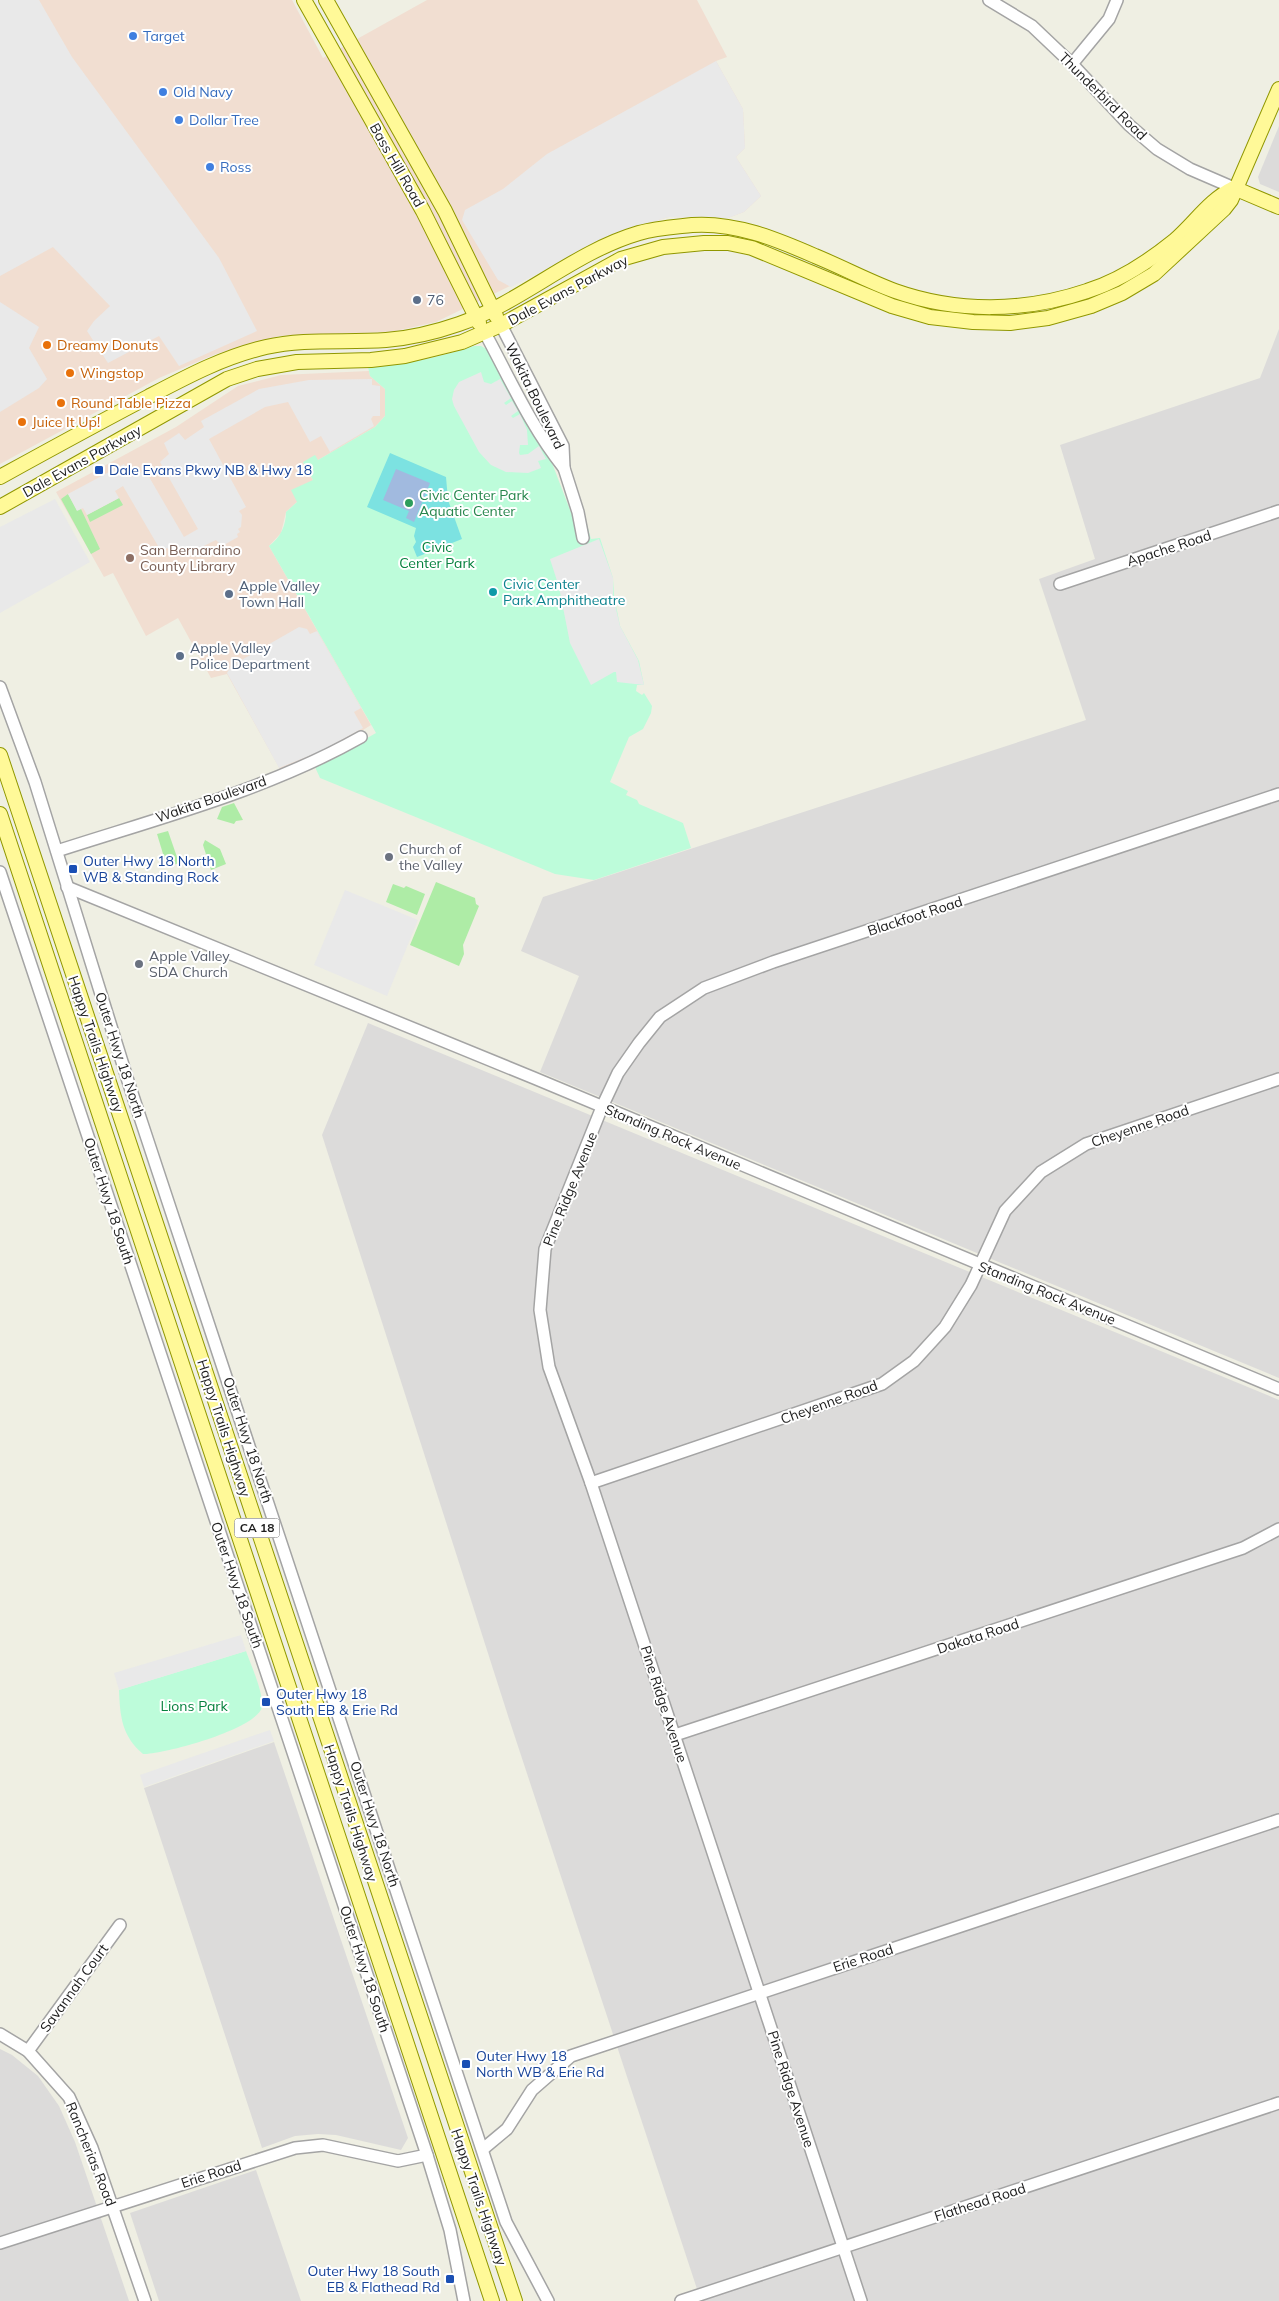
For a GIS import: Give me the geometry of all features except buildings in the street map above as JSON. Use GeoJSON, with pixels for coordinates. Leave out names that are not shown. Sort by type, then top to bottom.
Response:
{"type":"FeatureCollection","features":[{"type":"Feature","properties":{"kind":"main road","name":"Bass Hill Road"},"geometry":{"type":"LineString","coordinates":[[304,0],[423,211],[484,333]]}},
{"type":"Feature","properties":{"kind":"main road","name":"Bass Hill Road"},"geometry":{"type":"LineString","coordinates":[[326,0],[445,211],[501,325]]}},
{"type":"Feature","properties":{"kind":"main road","name":"Dale Evans Parkway"},"geometry":{"type":"LineString","coordinates":[[0,507],[227,379],[257,369],[297,362],[371,360],[405,356],[462,342],[501,325],[621,259],[663,247],[716,242],[752,248],[892,306],[930,317],[973,322],[1010,323],[1048,318],[1091,306],[1122,292],[1154,274],[1224,210],[1231,200],[1234,188],[1279,89]]}},
{"type":"Feature","properties":{"kind":"main road","name":"Dale Evans Parkway"},"geometry":{"type":"LineString","coordinates":[[0,477],[212,363],[276,345],[301,342],[388,340],[435,332],[476,317],[600,249],[637,234],[660,228],[697,225],[749,231],[777,240],[896,292],[938,303],[976,308],[1007,307],[1049,302],[1106,284],[1137,268],[1175,240],[1219,195],[1234,188]]}},
{"type":"Feature","properties":{"kind":"main road","name":"Thunderbird Road"},"geometry":{"type":"LineString","coordinates":[[1234,188],[1279,207]]}},
{"type":"Feature","properties":{"kind":"main road","name":"Happy Trails Highway"},"geometry":{"type":"LineString","coordinates":[[0,755],[515,2301]]}},
{"type":"Feature","properties":{"kind":"main road","name":"Happy Trails Highway"},"geometry":{"type":"LineString","coordinates":[[0,814],[492,2301]]}},
{"type":"Feature","properties":{"kind":"street","name":"Thunderbird Road"},"geometry":{"type":"LineString","coordinates":[[989,0],[1032,26],[1072,64],[1129,125],[1157,149],[1190,169],[1234,188]]}},
{"type":"Feature","properties":{"kind":"street"},"geometry":{"type":"LineString","coordinates":[[1072,64],[1109,19],[1117,0]]}},
{"type":"Feature","properties":{"kind":"street","name":"Wakita Boulevard"},"geometry":{"type":"LineString","coordinates":[[501,325],[562,446],[564,468],[578,512],[583,538]]}},
{"type":"Feature","properties":{"kind":"street","name":"Wakita Boulevard"},"geometry":{"type":"LineString","coordinates":[[484,333],[529,418],[564,468]]}},
{"type":"Feature","properties":{"kind":"street","name":"Apache Road"},"geometry":{"type":"LineString","coordinates":[[1060,584],[1279,511]]}},
{"type":"Feature","properties":{"kind":"street","name":"Outer Hwy 18 North"},"geometry":{"type":"LineString","coordinates":[[0,687],[57,851],[131,1090],[506,2222],[548,2301]]}},
{"type":"Feature","properties":{"kind":"street","name":"Wakita Boulevard"},"geometry":{"type":"LineString","coordinates":[[57,851],[228,796],[320,760],[361,737]]}},
{"type":"Feature","properties":{"kind":"street","name":"Blackfoot Road"},"geometry":{"type":"LineString","coordinates":[[602,1107],[618,1073],[655,1024],[667,1012],[704,988],[773,962],[1279,794]]}},
{"type":"Feature","properties":{"kind":"street","name":"Outer Hwy 18 South"},"geometry":{"type":"LineString","coordinates":[[0,872],[427,2155],[450,2230],[464,2301]]}},
{"type":"Feature","properties":{"kind":"street","name":"Standing Rock Avenue"},"geometry":{"type":"LineString","coordinates":[[67,887],[1279,1389]]}},
{"type":"Feature","properties":{"kind":"street","name":"Cheyenne Road"},"geometry":{"type":"LineString","coordinates":[[591,1483],[882,1384],[914,1361],[945,1327],[960,1305],[1005,1211],[1041,1172],[1086,1144],[1279,1079]]}},
{"type":"Feature","properties":{"kind":"street","name":"Pine Ridge Avenue"},"geometry":{"type":"LineString","coordinates":[[602,1107],[545,1249],[540,1310],[550,1367],[591,1483],[861,2301]]}},
{"type":"Feature","properties":{"kind":"street","name":"Dakota Road"},"geometry":{"type":"LineString","coordinates":[[675,1736],[1243,1548],[1279,1529]]}},
{"type":"Feature","properties":{"kind":"street","name":"Erie Road"},"geometry":{"type":"LineString","coordinates":[[482,2148],[507,2129],[532,2090],[571,2056],[1279,1820]]}},
{"type":"Feature","properties":{"kind":"street","name":"Savannah Court"},"geometry":{"type":"LineString","coordinates":[[28,2051],[120,1925]]}},
{"type":"Feature","properties":{"kind":"street","name":"Rancherias Road"},"geometry":{"type":"LineString","coordinates":[[0,2034],[28,2051],[69,2097],[92,2148],[145,2301]]}},
{"type":"Feature","properties":{"kind":"street","name":"Flathead Road"},"geometry":{"type":"LineString","coordinates":[[681,2301],[1279,2104]]}},
{"type":"Feature","properties":{"kind":"street","name":"Erie Road"},"geometry":{"type":"LineString","coordinates":[[0,2243],[112,2205],[295,2148],[323,2145],[398,2161],[427,2155]]}},
{"type":"Feature","properties":{"kind":"shaded area"},"geometry":{"type":"Polygon","coordinates":[[[0,0],[292,0],[323,58],[427,0],[697,0],[727,57],[716,61],[743,109],[745,148],[736,157],[761,196],[744,212],[728,218],[669,217],[627,229],[436,322],[391,332],[279,336],[216,354],[159,378],[0,464],[0,0]]]}},
{"type":"Feature","properties":{"kind":"shaded area"},"geometry":{"type":"Polygon","coordinates":[[[0,0],[39,0],[72,57],[219,258],[257,331],[179,366],[159,336],[108,363],[87,331],[94,321],[110,306],[53,247],[0,276],[0,0]]]}},
{"type":"Feature","properties":{"kind":"shaded area"},"geometry":{"type":"Polygon","coordinates":[[[716,61],[743,109],[745,148],[736,157],[761,196],[744,212],[728,218],[669,217],[627,229],[511,287],[498,280],[462,220],[465,210],[503,189],[547,154],[716,61]]]}},
{"type":"Feature","properties":{"kind":"shaded area"},"geometry":{"type":"Polygon","coordinates":[[[1279,126],[1279,192],[1260,184],[1258,177],[1279,126]]]}},
{"type":"Feature","properties":{"kind":"shaded area"},"geometry":{"type":"Polygon","coordinates":[[[0,302],[39,327],[29,348],[47,379],[39,388],[0,412],[0,302]]]}},
{"type":"Feature","properties":{"kind":"shaded area"},"geometry":{"type":"Polygon","coordinates":[[[1279,329],[1279,1378],[540,1072],[579,976],[521,951],[543,897],[1086,720],[1039,579],[1095,559],[1060,445],[1260,378],[1279,329]]]}},
{"type":"Feature","properties":{"kind":"shaded area"},"geometry":{"type":"Polygon","coordinates":[[[369,371],[370,376],[385,389],[385,416],[375,427],[318,460],[303,462],[313,480],[298,501],[286,512],[281,533],[269,546],[371,725],[347,740],[281,771],[227,674],[211,678],[178,618],[146,636],[113,573],[104,577],[56,492],[176,427],[238,386],[281,375],[369,371]]]}},
{"type":"Feature","properties":{"kind":"shaded area"},"geometry":{"type":"Polygon","coordinates":[[[481,372],[484,382],[491,384],[500,379],[511,398],[504,403],[506,405],[512,401],[518,411],[511,416],[513,418],[520,414],[527,430],[528,445],[520,445],[519,453],[520,455],[528,454],[539,446],[546,459],[538,461],[541,468],[528,473],[506,472],[491,465],[479,452],[452,399],[454,390],[459,382],[481,372]]]}},
{"type":"Feature","properties":{"kind":"shaded area"},"geometry":{"type":"Polygon","coordinates":[[[372,379],[372,385],[380,386],[380,416],[373,416],[371,419],[374,426],[330,452],[321,436],[310,442],[288,402],[265,407],[209,439],[246,507],[239,511],[242,515],[241,527],[238,529],[240,532],[237,534],[238,537],[222,546],[216,540],[181,557],[167,548],[161,551],[123,486],[115,491],[119,498],[87,515],[83,508],[77,511],[68,494],[124,464],[132,477],[145,470],[184,537],[198,529],[160,462],[169,454],[164,443],[179,433],[185,440],[204,427],[201,421],[259,389],[309,380],[372,379]]]}},
{"type":"Feature","properties":{"kind":"shaded area","name":"Civic Center Park Aquatic Center"},"geometry":{"type":"Polygon","coordinates":[[[390,453],[446,477],[448,500],[462,539],[417,557],[413,547],[416,542],[414,536],[416,528],[367,507],[390,453]]]}},
{"type":"Feature","properties":{"kind":"shaded area"},"geometry":{"type":"Polygon","coordinates":[[[396,469],[430,483],[414,522],[406,518],[409,511],[383,500],[396,469]]]}},
{"type":"Feature","properties":{"kind":"shaded area"},"geometry":{"type":"Polygon","coordinates":[[[55,499],[90,562],[0,613],[0,527],[55,499]]]}},
{"type":"Feature","properties":{"kind":"shaded area"},"geometry":{"type":"Polygon","coordinates":[[[599,539],[613,578],[613,596],[620,626],[638,660],[644,685],[617,682],[616,672],[614,672],[591,685],[570,643],[559,587],[550,559],[599,539]]]}},
{"type":"Feature","properties":{"kind":"shaded area"},"geometry":{"type":"Polygon","coordinates":[[[299,627],[307,629],[310,634],[317,631],[361,708],[354,712],[363,728],[321,751],[279,768],[227,673],[231,666],[299,627]]]}},
{"type":"Feature","properties":{"kind":"shaded area"},"geometry":{"type":"Polygon","coordinates":[[[345,890],[418,920],[387,996],[314,965],[345,890]]]}},
{"type":"Feature","properties":{"kind":"shaded area"},"geometry":{"type":"Polygon","coordinates":[[[368,1023],[1279,1400],[1279,2301],[701,2301],[511,1725],[322,1135],[368,1023]]]}},
{"type":"Feature","properties":{"kind":"shaded area"},"geometry":{"type":"Polygon","coordinates":[[[241,1635],[246,1651],[119,1690],[114,1673],[241,1635]]]}},
{"type":"Feature","properties":{"kind":"shaded area"},"geometry":{"type":"Polygon","coordinates":[[[270,1730],[274,1741],[144,1787],[140,1775],[270,1730]]]}},
{"type":"Feature","properties":{"kind":"shaded area"},"geometry":{"type":"Polygon","coordinates":[[[274,1742],[408,2138],[401,2150],[336,2135],[318,2134],[295,2136],[262,2148],[144,1788],[274,1742]]]}},
{"type":"Feature","properties":{"kind":"shaded area"},"geometry":{"type":"Polygon","coordinates":[[[0,2049],[12,2055],[38,2076],[59,2106],[75,2142],[129,2301],[0,2301],[0,2049]]]}},
{"type":"Feature","properties":{"kind":"shaded area"},"geometry":{"type":"Polygon","coordinates":[[[256,2170],[301,2301],[159,2301],[130,2213],[256,2170]]]}},
{"type":"Feature","properties":{"kind":"green space","name":"Civic Center Park"},"geometry":{"type":"Polygon","coordinates":[[[474,346],[481,346],[488,350],[552,463],[575,523],[586,521],[591,539],[600,538],[613,578],[620,626],[639,661],[644,685],[637,685],[636,691],[642,695],[644,693],[652,706],[651,713],[643,729],[629,737],[610,782],[628,791],[626,795],[637,800],[639,804],[683,823],[691,848],[594,880],[555,874],[320,778],[315,767],[376,733],[269,546],[282,531],[286,512],[297,502],[291,490],[313,480],[303,462],[315,455],[318,460],[375,427],[385,416],[385,389],[370,376],[368,367],[422,360],[474,346]]]}},
{"type":"Feature","properties":{"kind":"green space"},"geometry":{"type":"Polygon","coordinates":[[[68,494],[77,510],[81,509],[100,549],[91,554],[61,499],[68,494]]]}},
{"type":"Feature","properties":{"kind":"green space"},"geometry":{"type":"Polygon","coordinates":[[[119,498],[123,505],[90,522],[87,515],[119,498]]]}},
{"type":"Feature","properties":{"kind":"green space"},"geometry":{"type":"Polygon","coordinates":[[[234,803],[243,820],[236,821],[234,824],[217,819],[222,807],[234,803]]]}},
{"type":"Feature","properties":{"kind":"green space"},"geometry":{"type":"Polygon","coordinates":[[[168,831],[179,863],[167,867],[157,834],[168,831]]]}},
{"type":"Feature","properties":{"kind":"green space"},"geometry":{"type":"Polygon","coordinates":[[[205,840],[220,849],[226,864],[211,870],[203,845],[205,840]]]}},
{"type":"Feature","properties":{"kind":"green space"},"geometry":{"type":"Polygon","coordinates":[[[436,882],[475,898],[476,904],[479,906],[463,945],[464,954],[459,966],[410,945],[436,882]]]}},
{"type":"Feature","properties":{"kind":"green space"},"geometry":{"type":"Polygon","coordinates":[[[393,884],[404,888],[406,886],[425,894],[417,915],[386,902],[393,884]]]}},
{"type":"Feature","properties":{"kind":"green space","name":"Lions Park"},"geometry":{"type":"Polygon","coordinates":[[[246,1651],[257,1679],[262,1701],[262,1707],[256,1715],[228,1732],[189,1745],[143,1754],[136,1747],[126,1733],[121,1717],[119,1690],[246,1651]]]}},
{"type":"Feature","properties":{"kind":"place","name":"Target"},"geometry":{"type":"Point","coordinates":[133,36]}},
{"type":"Feature","properties":{"kind":"place","name":"Old Navy"},"geometry":{"type":"Point","coordinates":[163,92]}},
{"type":"Feature","properties":{"kind":"place","name":"Dollar Tree"},"geometry":{"type":"Point","coordinates":[179,120]}},
{"type":"Feature","properties":{"kind":"place","name":"Ross"},"geometry":{"type":"Point","coordinates":[210,167]}},
{"type":"Feature","properties":{"kind":"place","name":"76"},"geometry":{"type":"Point","coordinates":[417,300]}},
{"type":"Feature","properties":{"kind":"place","name":"Dreamy Donuts"},"geometry":{"type":"Point","coordinates":[47,345]}},
{"type":"Feature","properties":{"kind":"place","name":"Wingstop"},"geometry":{"type":"Point","coordinates":[70,373]}},
{"type":"Feature","properties":{"kind":"place","name":"Round Table Pizza"},"geometry":{"type":"Point","coordinates":[61,403]}},
{"type":"Feature","properties":{"kind":"place","name":"Juice It Up!"},"geometry":{"type":"Point","coordinates":[22,422]}},
{"type":"Feature","properties":{"kind":"place","name":"Dale Evans Pkwy NB & Hwy 18"},"geometry":{"type":"Point","coordinates":[99,470]}},
{"type":"Feature","properties":{"kind":"place","name":"Civic Center Park Aquatic Center"},"geometry":{"type":"Point","coordinates":[409,503]}},
{"type":"Feature","properties":{"kind":"place","name":"San Bernardino County Library"},"geometry":{"type":"Point","coordinates":[130,558]}},
{"type":"Feature","properties":{"kind":"place","name":"Civic Center Park Amphitheatre"},"geometry":{"type":"Point","coordinates":[493,592]}},
{"type":"Feature","properties":{"kind":"place","name":"Apple Valley Town Hall"},"geometry":{"type":"Point","coordinates":[229,594]}},
{"type":"Feature","properties":{"kind":"place","name":"Apple Valley Police Department"},"geometry":{"type":"Point","coordinates":[180,656]}},
{"type":"Feature","properties":{"kind":"place","name":"Church of the Valley"},"geometry":{"type":"Point","coordinates":[389,857]}},
{"type":"Feature","properties":{"kind":"place","name":"Outer Hwy 18 North WB & Standing Rock"},"geometry":{"type":"Point","coordinates":[73,869]}},
{"type":"Feature","properties":{"kind":"place","name":"Apple Valley SDA Church"},"geometry":{"type":"Point","coordinates":[139,964]}},
{"type":"Feature","properties":{"kind":"place","name":"Outer Hwy 18 South EB & Erie Rd"},"geometry":{"type":"Point","coordinates":[266,1702]}},
{"type":"Feature","properties":{"kind":"place","name":"Outer Hwy 18 North WB & Erie Rd"},"geometry":{"type":"Point","coordinates":[466,2064]}},
{"type":"Feature","properties":{"kind":"place","name":"Outer Hwy 18 South EB & Flathead Rd"},"geometry":{"type":"Point","coordinates":[450,2279]}}]}
